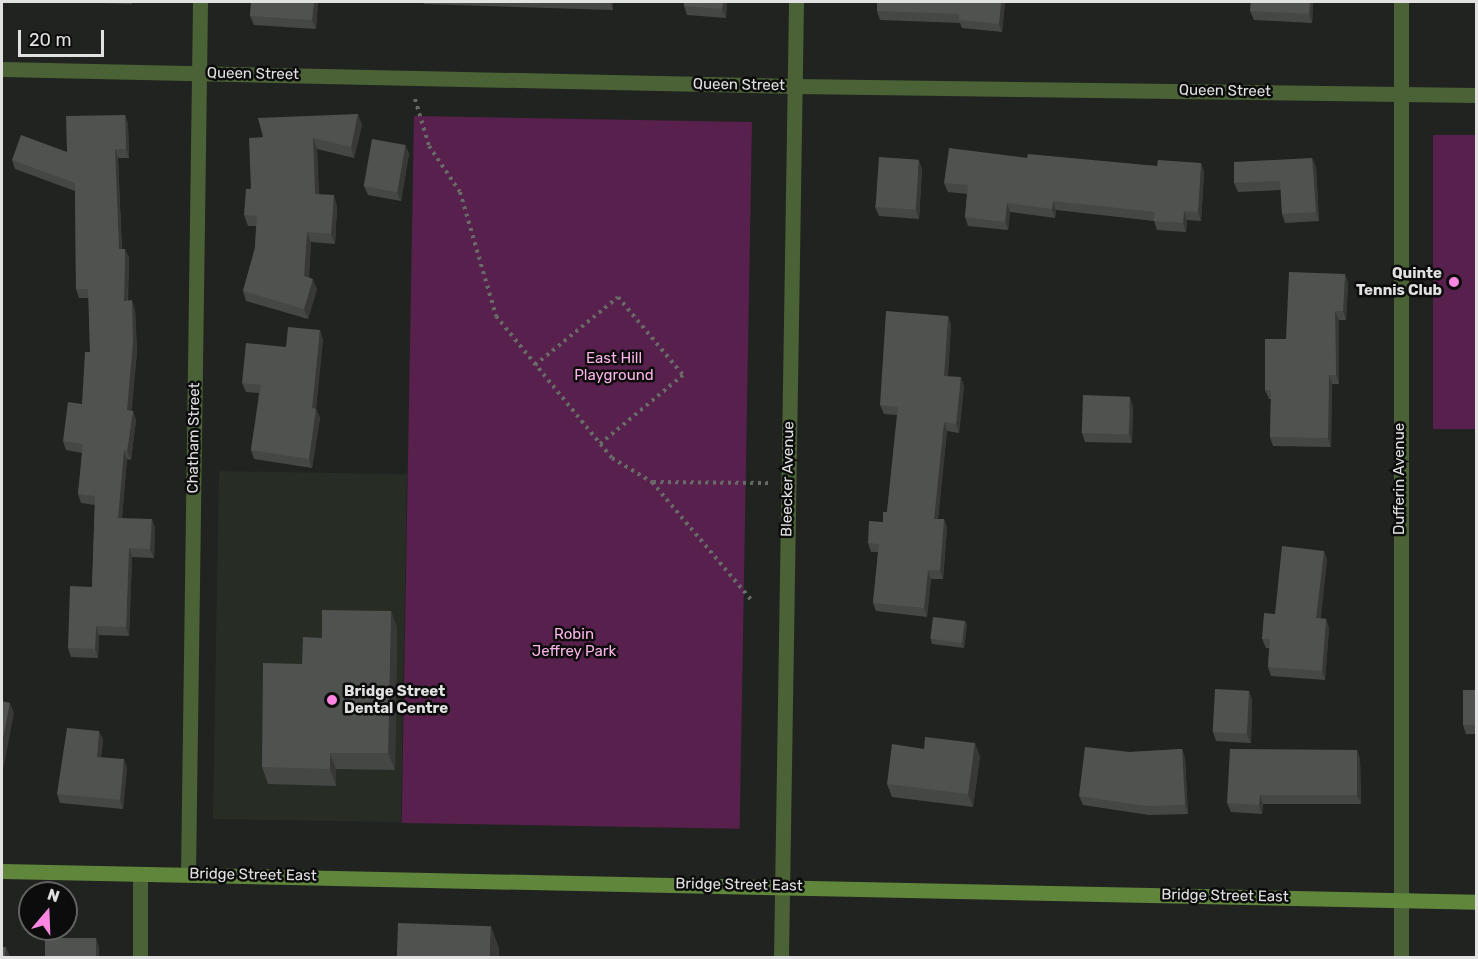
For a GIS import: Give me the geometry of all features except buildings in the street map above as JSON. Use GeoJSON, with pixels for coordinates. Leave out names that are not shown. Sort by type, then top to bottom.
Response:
{"type":"FeatureCollection","features":[{"type":"Feature","properties":{"kind":"street","name":"Chatham Street"},"geometry":{"type":"LineString","coordinates":[[188,874],[200,2]]}},
{"type":"Feature","properties":{"kind":"street","name":"Bleecker Avenue"},"geometry":{"type":"LineString","coordinates":[[781,957],[796,2]]}},
{"type":"Feature","properties":{"kind":"street","name":"Dufferin Avenue"},"geometry":{"type":"LineString","coordinates":[[1401,2],[1399,92],[1401,957]]}},
{"type":"Feature","properties":{"kind":"street","name":"Queen Street"},"geometry":{"type":"LineString","coordinates":[[2,69],[795,86],[1399,92],[1476,95]]}},
{"type":"Feature","properties":{"kind":"street","name":"Bridge Street East"},"geometry":{"type":"LineString","coordinates":[[2,871],[782,885],[1476,902]]}},
{"type":"Feature","properties":{"kind":"street"},"geometry":{"type":"LineString","coordinates":[[140,873],[140,957]]}},
{"type":"Feature","properties":{"kind":"path"},"geometry":{"type":"LineString","coordinates":[[409,78],[429,146],[460,192],[489,304],[612,458],[652,482],[753,602]]}},
{"type":"Feature","properties":{"kind":"path"},"geometry":{"type":"LineString","coordinates":[[536,365],[618,297],[683,375],[600,444]]}},
{"type":"Feature","properties":{"kind":"path"},"geometry":{"type":"LineString","coordinates":[[652,482],[788,483]]}},
{"type":"Feature","properties":{"kind":"shaded area"},"geometry":{"type":"Polygon","coordinates":[[[219,471],[407,474],[401,822],[213,819],[219,471]]]}},
{"type":"Feature","properties":{"kind":"green space","name":"Robin Jeffrey Park"},"geometry":{"type":"Polygon","coordinates":[[[414,116],[752,122],[740,829],[402,823],[414,116]]]}},
{"type":"Feature","properties":{"kind":"green space","name":"Quinte Tennis Club"},"geometry":{"type":"Polygon","coordinates":[[[1433,135],[1476,135],[1476,429],[1433,429],[1433,135]]]}},
{"type":"Feature","properties":{"kind":"place","name":"Quinte Tennis Club"},"geometry":{"type":"Point","coordinates":[1454,282]}},
{"type":"Feature","properties":{"kind":"place","name":"Bridge Street Dental Centre"},"geometry":{"type":"Point","coordinates":[332,700]}},
{"type":"Feature","properties":{"kind":"park label","name":"East Hill Playground"},"geometry":{"type":"Point","coordinates":[614,366]}}]}
